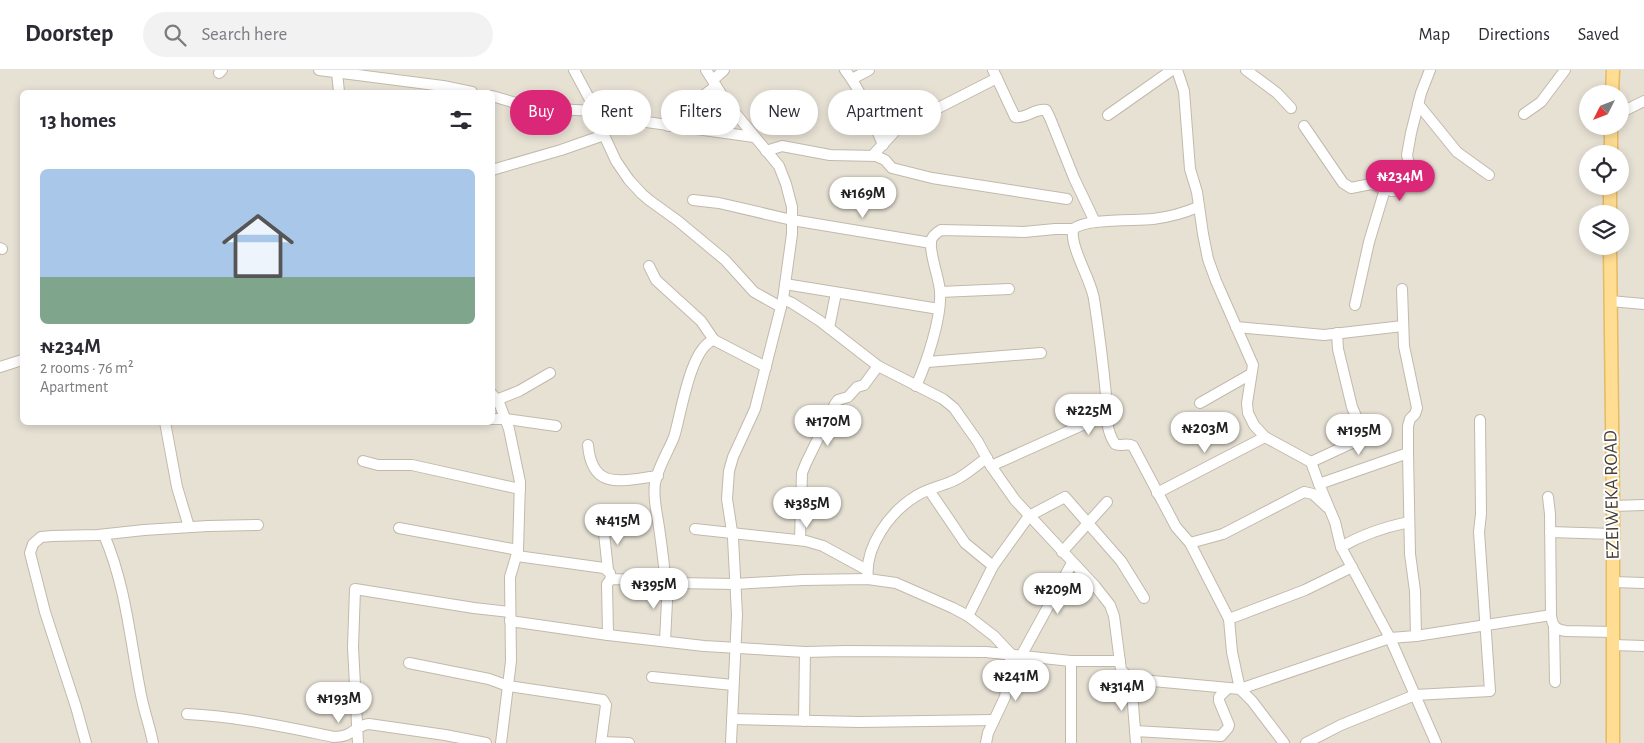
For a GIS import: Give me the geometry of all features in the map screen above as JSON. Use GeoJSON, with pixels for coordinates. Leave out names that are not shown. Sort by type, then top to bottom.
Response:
{"type":"FeatureCollection","features":[{"type":"Feature","properties":{"kind":"main road"},"geometry":{"type":"LineString","coordinates":[[1612,85],[1613,70]]}},
{"type":"Feature","properties":{"kind":"main road","name":"EZEIWEKA ROAD"},"geometry":{"type":"LineString","coordinates":[[1610,255],[1613,743]]}},
{"type":"Feature","properties":{"kind":"street"},"geometry":{"type":"LineString","coordinates":[[319,70],[397,75],[462,90]]}},
{"type":"Feature","properties":{"kind":"street"},"geometry":{"type":"LineString","coordinates":[[574,70],[585,90]]}},
{"type":"Feature","properties":{"kind":"street"},"geometry":{"type":"LineString","coordinates":[[706,70],[727,103],[779,166],[792,207],[792,234],[782,303],[755,409],[733,457],[729,471],[727,499],[732,535],[737,614],[731,743]]}},
{"type":"Feature","properties":{"kind":"street"},"geometry":{"type":"LineString","coordinates":[[706,90],[724,70]]}},
{"type":"Feature","properties":{"kind":"street"},"geometry":{"type":"LineString","coordinates":[[844,70],[852,79],[869,111],[883,144]]}},
{"type":"Feature","properties":{"kind":"street"},"geometry":{"type":"LineString","coordinates":[[852,79],[869,70]]}},
{"type":"Feature","properties":{"kind":"street"},"geometry":{"type":"LineString","coordinates":[[1108,116],[1172,70]]}},
{"type":"Feature","properties":{"kind":"street"},"geometry":{"type":"LineString","coordinates":[[1177,70],[1184,91],[1188,154],[1193,182],[1197,192],[1208,259],[1253,365],[1247,403],[1248,413],[1254,426],[1265,437],[1311,462],[1332,511],[1341,547],[1390,638],[1436,743]]}},
{"type":"Feature","properties":{"kind":"street"},"geometry":{"type":"LineString","coordinates":[[1246,70],[1276,93],[1291,108]]}},
{"type":"Feature","properties":{"kind":"street"},"geometry":{"type":"LineString","coordinates":[[1304,126],[1342,183],[1351,188],[1371,184],[1385,189],[1398,190],[1409,179],[1408,147],[1421,93],[1430,70]]}},
{"type":"Feature","properties":{"kind":"street"},"geometry":{"type":"LineString","coordinates":[[1524,114],[1541,102],[1565,70]]}},
{"type":"Feature","properties":{"kind":"street"},"geometry":{"type":"LineString","coordinates":[[337,72],[339,90]]}},
{"type":"Feature","properties":{"kind":"street"},"geometry":{"type":"LineString","coordinates":[[873,155],[897,129],[995,74],[1015,117],[1020,118],[1042,109],[1046,110],[1074,178],[1095,222]]}},
{"type":"Feature","properties":{"kind":"street"},"geometry":{"type":"LineString","coordinates":[[495,97],[541,109],[582,110]]}},
{"type":"Feature","properties":{"kind":"street"},"geometry":{"type":"LineString","coordinates":[[1629,108],[1644,101]]}},
{"type":"Feature","properties":{"kind":"street"},"geometry":{"type":"LineString","coordinates":[[1418,104],[1457,152],[1489,175]]}},
{"type":"Feature","properties":{"kind":"street"},"geometry":{"type":"LineString","coordinates":[[495,169],[604,135],[616,161],[629,180],[642,194],[726,260],[754,292],[782,303],[792,303],[829,328],[878,366],[943,399],[954,408],[1015,500],[1095,586],[1110,606],[1114,616],[1121,670],[1130,679],[1240,689],[1390,638],[1487,626],[1551,615]]}},
{"type":"Feature","properties":{"kind":"street"},"geometry":{"type":"LineString","coordinates":[[738,135],[754,137]]}},
{"type":"Feature","properties":{"kind":"street"},"geometry":{"type":"LineString","coordinates":[[766,152],[782,146],[830,155],[873,155],[885,160],[896,169],[932,178],[1067,199]]}},
{"type":"Feature","properties":{"kind":"street"},"geometry":{"type":"LineString","coordinates":[[1354,305],[1369,242],[1385,189]]}},
{"type":"Feature","properties":{"kind":"street"},"geometry":{"type":"LineString","coordinates":[[693,200],[719,203],[792,220],[930,243]]}},
{"type":"Feature","properties":{"kind":"street"},"geometry":{"type":"LineString","coordinates":[[916,386],[927,362],[939,309],[940,292],[930,243],[934,235],[941,230],[1024,232],[1073,229],[1079,225],[1095,222],[1172,216],[1198,207]]}},
{"type":"Feature","properties":{"kind":"street"},"geometry":{"type":"LineString","coordinates":[[1073,229],[1072,235],[1094,300],[1107,426],[1113,441],[1118,446],[1127,444],[1133,446],[1176,527],[1190,543],[1229,619],[1232,652],[1240,689],[1252,701],[1284,743]]}},
{"type":"Feature","properties":{"kind":"street"},"geometry":{"type":"LineString","coordinates":[[649,266],[656,280],[702,321],[714,340],[766,367]]}},
{"type":"Feature","properties":{"kind":"street"},"geometry":{"type":"LineString","coordinates":[[785,284],[939,309]]}},
{"type":"Feature","properties":{"kind":"street"},"geometry":{"type":"LineString","coordinates":[[940,292],[1009,288]]}},
{"type":"Feature","properties":{"kind":"street"},"geometry":{"type":"LineString","coordinates":[[1402,289],[1405,358],[1416,408],[1415,414],[1410,419],[1408,453],[1410,554],[1415,591],[1416,636]]}},
{"type":"Feature","properties":{"kind":"street"},"geometry":{"type":"LineString","coordinates":[[829,328],[836,293]]}},
{"type":"Feature","properties":{"kind":"street"},"geometry":{"type":"LineString","coordinates":[[1610,301],[1644,304]]}},
{"type":"Feature","properties":{"kind":"street"},"geometry":{"type":"LineString","coordinates":[[1236,327],[1324,335],[1403,326]]}},
{"type":"Feature","properties":{"kind":"street"},"geometry":{"type":"LineString","coordinates":[[1311,462],[1365,437],[1352,407],[1338,350],[1338,333]]}},
{"type":"Feature","properties":{"kind":"street"},"geometry":{"type":"LineString","coordinates":[[665,641],[668,581],[665,575],[655,496],[656,482],[674,436],[687,382],[696,360],[707,343],[714,340]]}},
{"type":"Feature","properties":{"kind":"street"},"geometry":{"type":"LineString","coordinates":[[927,362],[1041,353]]}},
{"type":"Feature","properties":{"kind":"street"},"geometry":{"type":"LineString","coordinates":[[0,367],[20,361]]}},
{"type":"Feature","properties":{"kind":"street"},"geometry":{"type":"LineString","coordinates":[[800,540],[802,473],[806,462],[838,400],[848,397],[857,387],[864,385],[878,366]]}},
{"type":"Feature","properties":{"kind":"street"},"geometry":{"type":"LineString","coordinates":[[495,397],[519,391],[550,373]]}},
{"type":"Feature","properties":{"kind":"street"},"geometry":{"type":"LineString","coordinates":[[1200,403],[1251,374]]}},
{"type":"Feature","properties":{"kind":"street"},"geometry":{"type":"LineString","coordinates":[[495,399],[506,419],[520,482],[518,553],[510,578],[511,661],[501,743]]}},
{"type":"Feature","properties":{"kind":"street"},"geometry":{"type":"LineString","coordinates":[[868,574],[876,543],[888,521],[900,508],[917,495],[956,480],[989,462],[1107,414]]}},
{"type":"Feature","properties":{"kind":"street"},"geometry":{"type":"LineString","coordinates":[[495,419],[556,426]]}},
{"type":"Feature","properties":{"kind":"street"},"geometry":{"type":"LineString","coordinates":[[1306,743],[1341,725],[1414,695],[1490,691],[1480,532],[1480,420]]}},
{"type":"Feature","properties":{"kind":"street"},"geometry":{"type":"LineString","coordinates":[[166,425],[177,487],[189,527]]}},
{"type":"Feature","properties":{"kind":"street"},"geometry":{"type":"LineString","coordinates":[[1157,493],[1265,437]]}},
{"type":"Feature","properties":{"kind":"street"},"geometry":{"type":"LineString","coordinates":[[588,445],[589,460],[597,474],[602,477],[616,480],[658,476]]}},
{"type":"Feature","properties":{"kind":"street"},"geometry":{"type":"LineString","coordinates":[[1319,484],[1408,453]]}},
{"type":"Feature","properties":{"kind":"street"},"geometry":{"type":"LineString","coordinates":[[363,461],[378,465],[412,465],[520,489]]}},
{"type":"Feature","properties":{"kind":"street"},"geometry":{"type":"LineString","coordinates":[[929,490],[965,543],[993,566]]}},
{"type":"Feature","properties":{"kind":"street"},"geometry":{"type":"LineString","coordinates":[[1190,543],[1223,534],[1304,492],[1313,494],[1332,511]]}},
{"type":"Feature","properties":{"kind":"street"},"geometry":{"type":"LineString","coordinates":[[1548,496],[1555,682]]}},
{"type":"Feature","properties":{"kind":"street"},"geometry":{"type":"LineString","coordinates":[[968,616],[993,566],[1029,516],[1065,497],[1121,561],[1144,598]]}},
{"type":"Feature","properties":{"kind":"street"},"geometry":{"type":"LineString","coordinates":[[1062,552],[1107,502]]}},
{"type":"Feature","properties":{"kind":"street"},"geometry":{"type":"LineString","coordinates":[[1613,506],[1644,505]]}},
{"type":"Feature","properties":{"kind":"street"},"geometry":{"type":"LineString","coordinates":[[1341,547],[1360,536],[1376,530],[1410,522]]}},
{"type":"Feature","properties":{"kind":"street"},"geometry":{"type":"LineString","coordinates":[[603,524],[610,575],[607,584],[608,635]]}},
{"type":"Feature","properties":{"kind":"street"},"geometry":{"type":"LineString","coordinates":[[86,743],[45,612],[30,553],[33,544],[41,537],[189,527],[258,525]]}},
{"type":"Feature","properties":{"kind":"street"},"geometry":{"type":"LineString","coordinates":[[398,528],[518,553],[604,568],[610,575],[676,583],[735,584],[868,574]]}},
{"type":"Feature","properties":{"kind":"street"},"geometry":{"type":"LineString","coordinates":[[694,529],[732,535],[800,540],[823,546],[868,574],[946,604],[968,616],[1016,655]]}},
{"type":"Feature","properties":{"kind":"street"},"geometry":{"type":"LineString","coordinates":[[1550,532],[1613,534]]}},
{"type":"Feature","properties":{"kind":"street"},"geometry":{"type":"LineString","coordinates":[[104,534],[116,564],[125,600],[141,696],[153,743]]}},
{"type":"Feature","properties":{"kind":"street"},"geometry":{"type":"LineString","coordinates":[[986,743],[988,732],[1005,697],[1016,655],[1072,563]]}},
{"type":"Feature","properties":{"kind":"street"},"geometry":{"type":"LineString","coordinates":[[1229,619],[1305,590],[1352,567]]}},
{"type":"Feature","properties":{"kind":"street"},"geometry":{"type":"LineString","coordinates":[[1613,582],[1644,583]]}},
{"type":"Feature","properties":{"kind":"street"},"geometry":{"type":"LineString","coordinates":[[358,743],[354,647],[355,589],[474,608],[608,635],[735,648],[805,652],[986,652],[1071,661],[1120,661]]}},
{"type":"Feature","properties":{"kind":"street"},"geometry":{"type":"LineString","coordinates":[[1554,626],[1559,630],[1644,646]]}},
{"type":"Feature","properties":{"kind":"street"},"geometry":{"type":"LineString","coordinates":[[804,721],[805,652]]}},
{"type":"Feature","properties":{"kind":"street"},"geometry":{"type":"LineString","coordinates":[[1071,661],[1071,743]]}},
{"type":"Feature","properties":{"kind":"street"},"geometry":{"type":"LineString","coordinates":[[409,663],[452,670],[489,679],[508,686],[603,700],[606,705],[602,742],[629,743]]}},
{"type":"Feature","properties":{"kind":"street"},"geometry":{"type":"LineString","coordinates":[[652,677],[734,684]]}},
{"type":"Feature","properties":{"kind":"street"},"geometry":{"type":"LineString","coordinates":[[1130,679],[1136,743]]}},
{"type":"Feature","properties":{"kind":"street"},"geometry":{"type":"LineString","coordinates":[[1135,731],[1222,736],[1229,725],[1219,697],[1226,689]]}},
{"type":"Feature","properties":{"kind":"street"},"geometry":{"type":"LineString","coordinates":[[187,714],[248,721],[334,737],[345,737],[362,725],[369,724],[486,743]]}},
{"type":"Feature","properties":{"kind":"street"},"geometry":{"type":"LineString","coordinates":[[732,719],[804,721],[994,720]]}},
{"type":"Feature","properties":{"kind":"shaded area"},"geometry":{"type":"Polygon","coordinates":[[[0,70],[1606,70],[1606,85],[1579,85],[1579,135],[1606,135],[1606,145],[1579,145],[1579,195],[1606,195],[1605,205],[1579,205],[1579,255],[1605,255],[1606,743],[0,743],[0,70]]]}},
{"type":"Feature","properties":{"kind":"shaded area"},"geometry":{"type":"Polygon","coordinates":[[[1618,70],[1644,70],[1644,743],[1617,743],[1615,255],[1629,255],[1629,205],[1616,205],[1616,195],[1629,195],[1629,145],[1617,145],[1617,135],[1629,135],[1629,85],[1617,85],[1618,70]]]}}]}
